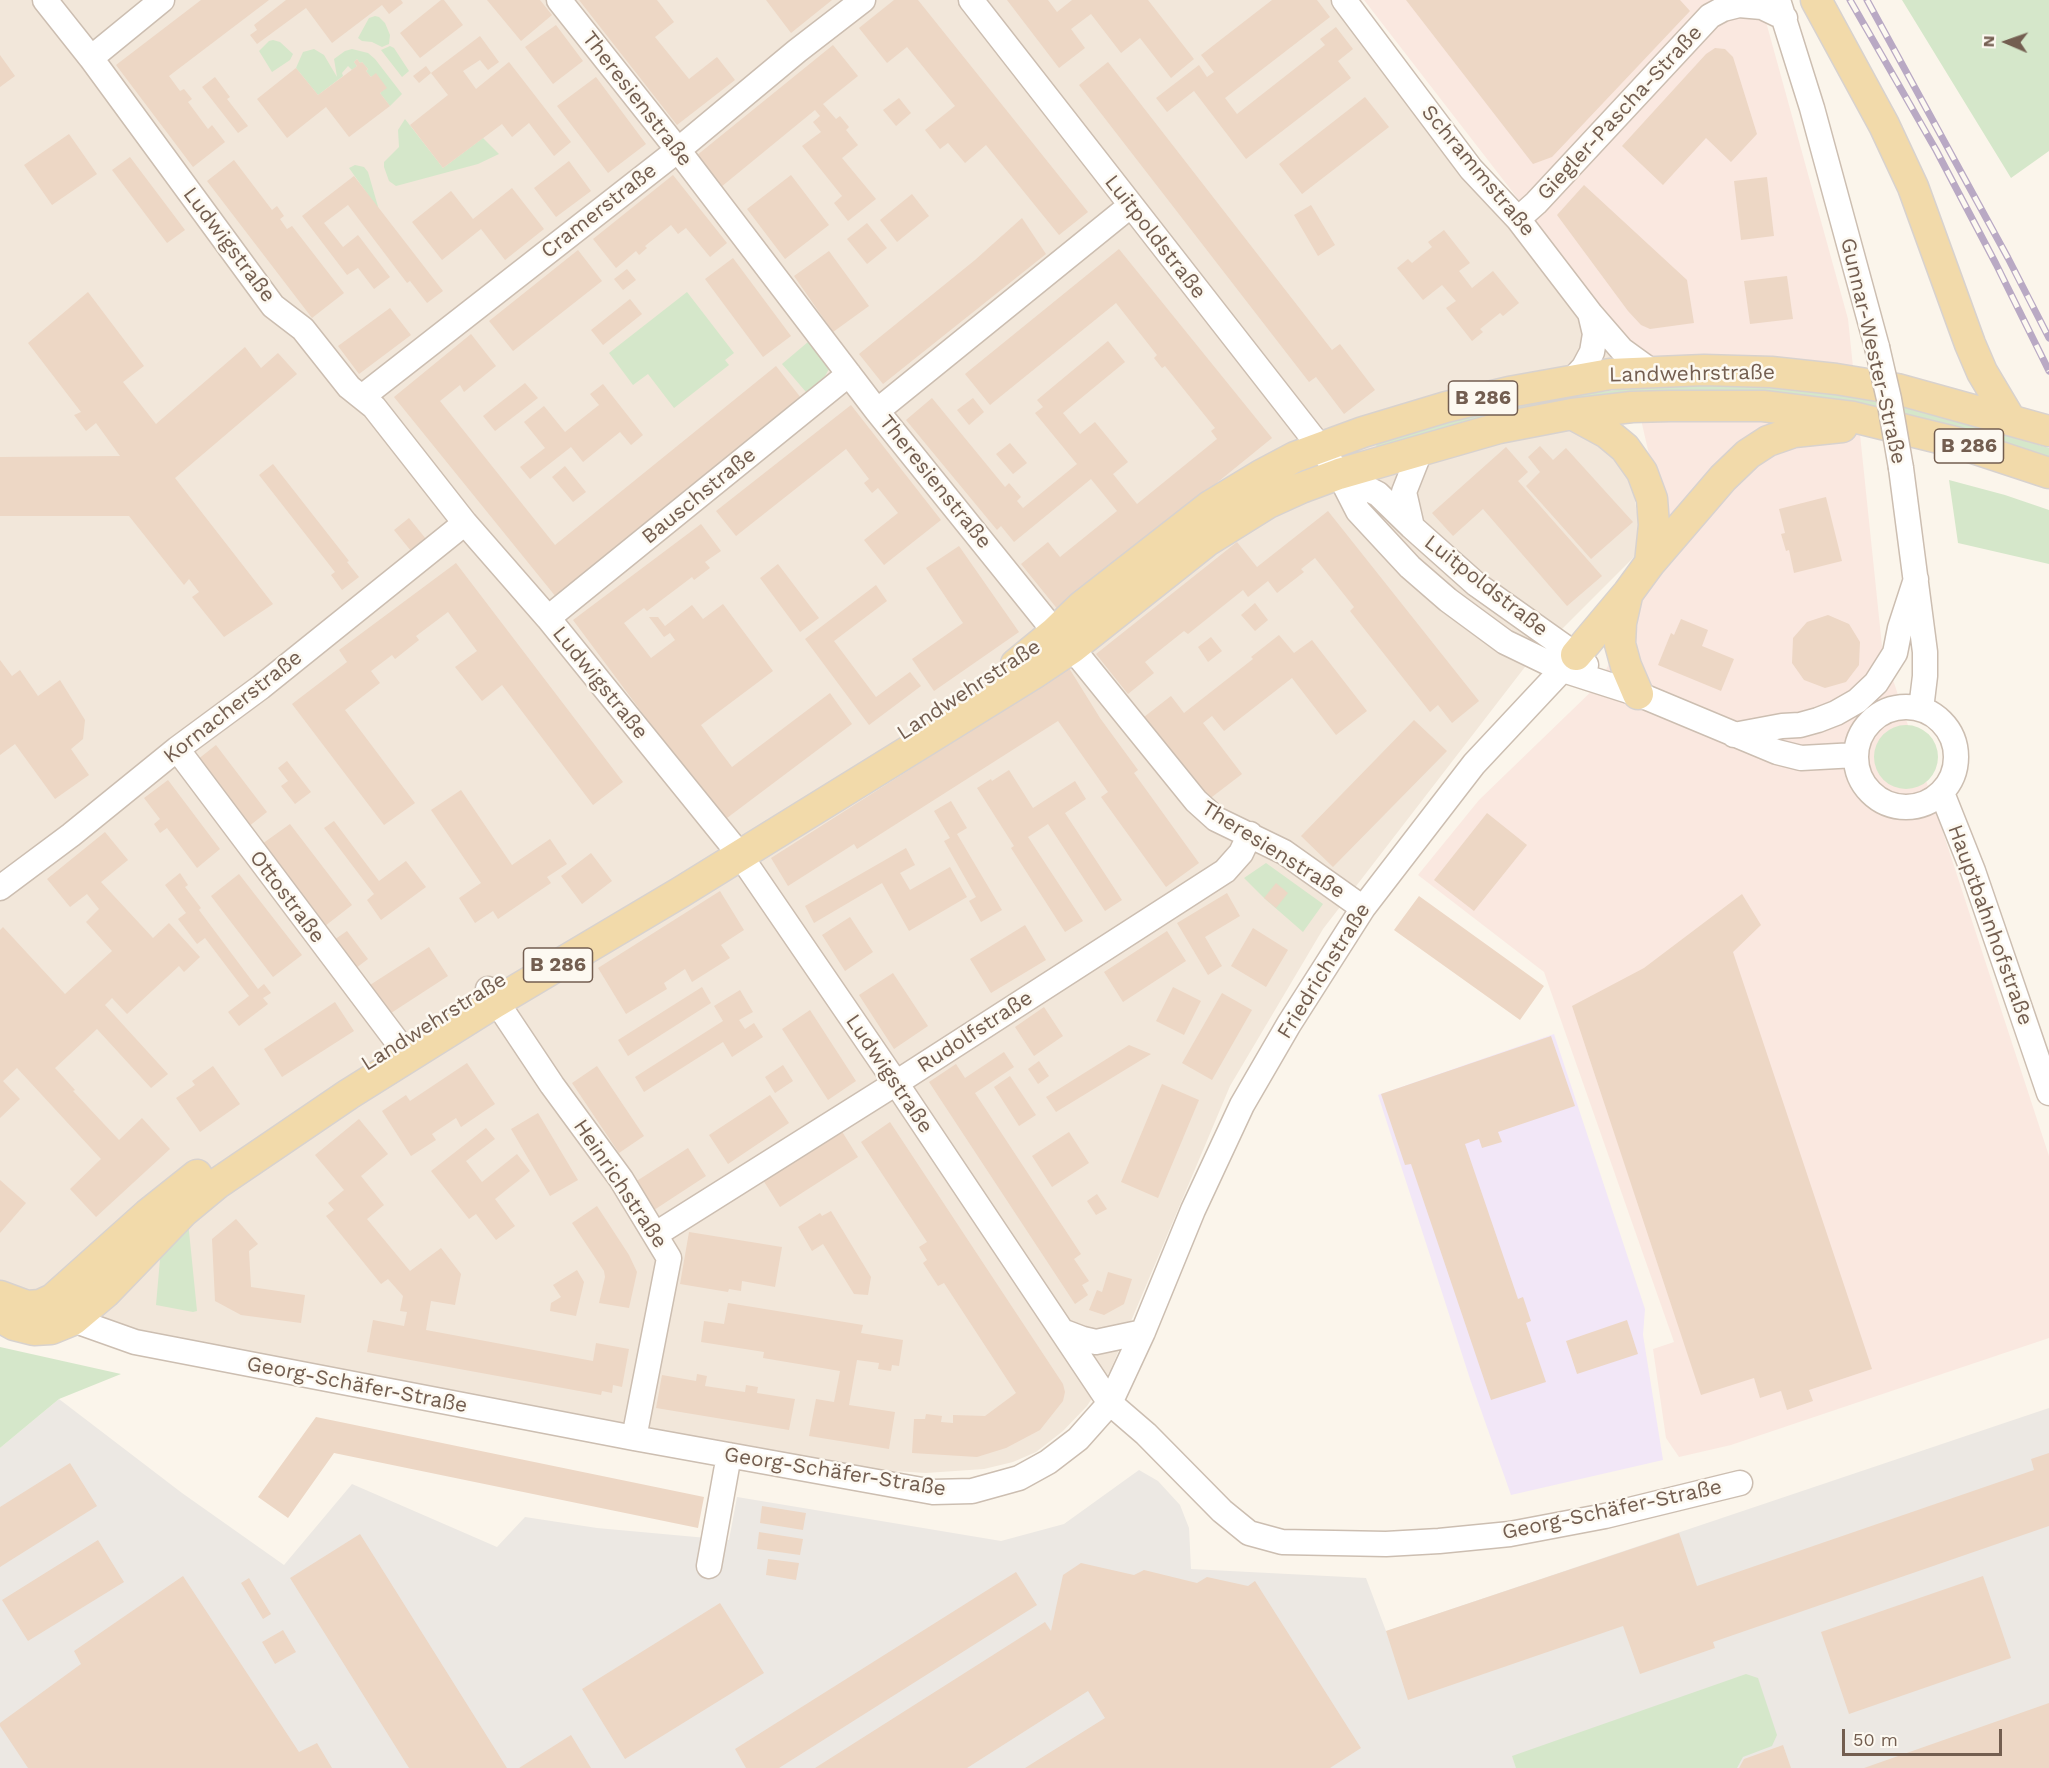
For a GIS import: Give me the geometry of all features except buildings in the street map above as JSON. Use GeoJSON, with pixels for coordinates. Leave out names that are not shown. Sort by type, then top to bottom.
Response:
{"type":"FeatureCollection","features":[{"type":"Feature","properties":{"kind":"main road"},"geometry":{"type":"LineString","coordinates":[[1816,0],[1889,136],[1913,187],[1970,344],[1982,372],[2010,419]]}},
{"type":"Feature","properties":{"kind":"main road","name":"Landwehrstraße"},"geometry":{"type":"LineString","coordinates":[[1064,640],[1082,606],[1210,506],[1261,476],[1320,447],[1363,432],[1446,407],[1573,380],[1651,371],[1771,372],[1897,389],[2049,431]]}},
{"type":"Feature","properties":{"kind":"main road","name":"Landwehrstraße"},"geometry":{"type":"LineString","coordinates":[[63,1310],[148,1214],[196,1176],[288,1113],[399,1044],[492,995],[734,849],[1033,674],[1064,640],[1207,541],[1268,503],[1339,474],[1499,428],[1572,414],[1661,406],[1763,406],[1853,417],[1955,442],[2049,473]]}},
{"type":"Feature","properties":{"kind":"main road"},"geometry":{"type":"LineString","coordinates":[[1572,414],[1607,433],[1625,448],[1642,472],[1652,499],[1654,525],[1650,563]]}},
{"type":"Feature","properties":{"kind":"main road"},"geometry":{"type":"LineString","coordinates":[[1570,662],[1650,563],[1723,478],[1748,454],[1768,441],[1794,432],[1819,428],[1887,426]]}},
{"type":"Feature","properties":{"kind":"main road"},"geometry":{"type":"LineString","coordinates":[[1628,593],[1620,644],[1626,666],[1638,694]]}},
{"type":"Feature","properties":{"kind":"main road","name":"Landwehrstraße"},"geometry":{"type":"LineString","coordinates":[[63,1310],[105,1293],[183,1212],[218,1183],[492,995]]}},
{"type":"Feature","properties":{"kind":"main road","name":"B 286"},"geometry":{"type":"LineString","coordinates":[[0,1296],[27,1306],[40,1305],[63,1310],[51,1329],[34,1330],[14,1325],[0,1317]]}},
{"type":"Feature","properties":{"kind":"street","name":"Ludwigstraße"},"geometry":{"type":"LineString","coordinates":[[45,0],[91,57],[273,306],[303,329],[349,387],[374,407],[465,523],[548,618],[734,849],[896,1083],[1110,1403]]}},
{"type":"Feature","properties":{"kind":"street"},"geometry":{"type":"LineString","coordinates":[[91,57],[162,0]]}},
{"type":"Feature","properties":{"kind":"street","name":"Theresienstraße"},"geometry":{"type":"LineString","coordinates":[[559,0],[678,150],[877,411],[1196,801],[1216,819],[1284,852],[1363,908]]}},
{"type":"Feature","properties":{"kind":"street","name":"Cramerstraße"},"geometry":{"type":"LineString","coordinates":[[362,397],[678,150],[797,51],[864,0]]}},
{"type":"Feature","properties":{"kind":"street","name":"Luitpoldstraße"},"geometry":{"type":"LineString","coordinates":[[971,0],[1130,207],[1320,447],[1339,474],[1358,511],[1410,567],[1448,600],[1505,642],[1570,662]]}},
{"type":"Feature","properties":{"kind":"street","name":"Schrammstraße"},"geometry":{"type":"LineString","coordinates":[[1344,0],[1471,169],[1518,219],[1590,313],[1622,350],[1651,371]]}},
{"type":"Feature","properties":{"kind":"street","name":"Giegler-Pascha-Straße"},"geometry":{"type":"LineString","coordinates":[[1518,219],[1536,203],[1710,16],[1724,5],[1782,9]]}},
{"type":"Feature","properties":{"kind":"street","name":"Gunnar-Wester-Straße"},"geometry":{"type":"LineString","coordinates":[[1782,9],[1852,251],[1889,399],[1901,468],[1925,652],[1921,709]]}},
{"type":"Feature","properties":{"kind":"street"},"geometry":{"type":"LineString","coordinates":[[877,411],[1130,207]]}},
{"type":"Feature","properties":{"kind":"street"},"geometry":{"type":"LineString","coordinates":[[1573,380],[1584,367],[1592,352],[1595,334],[1590,313]]}},
{"type":"Feature","properties":{"kind":"street","name":"Bauschstraße"},"geometry":{"type":"LineString","coordinates":[[548,618],[849,374]]}},
{"type":"Feature","properties":{"kind":"street"},"geometry":{"type":"LineString","coordinates":[[1412,527],[1404,492],[1421,449]]}},
{"type":"Feature","properties":{"kind":"street","name":"Luitpoldstraße"},"geometry":{"type":"LineString","coordinates":[[1339,474],[1378,494],[1476,584],[1570,662],[1602,681],[1777,752],[1801,758],[1856,755]]}},
{"type":"Feature","properties":{"kind":"street","name":"Kornacherstraße"},"geometry":{"type":"LineString","coordinates":[[0,888],[71,835],[177,749],[261,687],[465,523]]}},
{"type":"Feature","properties":{"kind":"street"},"geometry":{"type":"LineString","coordinates":[[1734,735],[1800,725],[1836,713],[1857,701],[1876,683],[1895,653],[1900,628],[1916,579]]}},
{"type":"Feature","properties":{"kind":"street","name":"Friedrichstraße"},"geometry":{"type":"LineString","coordinates":[[1110,1403],[1143,1332],[1193,1210],[1242,1105],[1289,1024],[1363,908],[1412,846],[1442,803],[1474,764],[1570,662]]}},
{"type":"Feature","properties":{"kind":"street"},"geometry":{"type":"LineString","coordinates":[[1856,755],[1864,730],[1883,712],[1895,708],[1921,709],[1934,715],[1945,725],[1953,738],[1956,767],[1942,793]]}},
{"type":"Feature","properties":{"kind":"street","name":"Ottostraße"},"geometry":{"type":"LineString","coordinates":[[177,749],[399,1044]]}},
{"type":"Feature","properties":{"kind":"street","name":"Hauptbahnhofstraße"},"geometry":{"type":"LineString","coordinates":[[1856,755],[1857,769],[1862,782],[1883,802],[1907,808],[1932,801],[1942,793],[1973,871],[2049,1092]]}},
{"type":"Feature","properties":{"kind":"street","name":"Rudolfstraße"},"geometry":{"type":"LineString","coordinates":[[656,1234],[1225,871],[1241,854],[1250,834]]}},
{"type":"Feature","properties":{"kind":"street","name":"Heinrichstraße"},"geometry":{"type":"LineString","coordinates":[[492,995],[621,1179],[669,1258],[634,1438]]}},
{"type":"Feature","properties":{"kind":"street","name":"Georg-Schäfer-Straße"},"geometry":{"type":"LineString","coordinates":[[63,1310],[135,1342],[634,1438],[933,1492],[972,1491],[1019,1478],[1048,1462],[1078,1439],[1110,1403],[1146,1434],[1222,1511],[1250,1533],[1282,1542],[1386,1544],[1510,1534],[1605,1516],[1740,1483]]}},
{"type":"Feature","properties":{"kind":"street"},"geometry":{"type":"LineString","coordinates":[[1062,1330],[1096,1342],[1143,1332]]}},
{"type":"Feature","properties":{"kind":"street"},"geometry":{"type":"LineString","coordinates":[[709,1566],[729,1455]]}},
{"type":"Feature","properties":{"kind":"shaded area"},"geometry":{"type":"Polygon","coordinates":[[[0,0],[1341,0],[1608,343],[1643,548],[1528,663],[1323,929],[1230,1086],[1110,1371],[1087,1406],[1063,1431],[1036,1452],[1013,1462],[984,1469],[926,1473],[877,1470],[95,1334],[0,1294],[0,0]]]}},
{"type":"Feature","properties":{"kind":"shaded area"},"geometry":{"type":"Polygon","coordinates":[[[1364,0],[1760,0],[1848,319],[1882,646],[2049,1156],[2049,1338],[1731,1445],[1679,1457],[1666,1438],[1653,1349],[1674,1342],[1544,972],[1418,875],[1479,800],[1599,684],[1638,604],[1661,507],[1621,332],[1364,0]]]}},
{"type":"Feature","properties":{"kind":"shaded area"},"geometry":{"type":"Polygon","coordinates":[[[1554,1034],[1645,1309],[1643,1335],[1663,1460],[1511,1495],[1471,1382],[1378,1095],[1554,1034]]]}},
{"type":"Feature","properties":{"kind":"shaded area"},"geometry":{"type":"Polygon","coordinates":[[[59,1399],[182,1493],[284,1565],[352,1484],[497,1547],[525,1517],[597,1528],[729,1540],[737,1497],[1001,1541],[1064,1524],[1139,1470],[1158,1481],[1180,1505],[1189,1528],[1191,1569],[1366,1578],[1386,1631],[2049,1408],[2049,1768],[0,1768],[0,1448],[59,1399]]]}},
{"type":"Feature","properties":{"kind":"green space"},"geometry":{"type":"Polygon","coordinates":[[[1902,0],[2049,0],[2049,151],[2011,178],[1902,0]]]}},
{"type":"Feature","properties":{"kind":"green space"},"geometry":{"type":"Polygon","coordinates":[[[375,16],[385,23],[390,35],[389,44],[382,47],[358,38],[369,18],[375,16]]]}},
{"type":"Feature","properties":{"kind":"green space"},"geometry":{"type":"Polygon","coordinates":[[[273,40],[280,42],[293,54],[290,60],[272,72],[259,51],[273,40]]]}},
{"type":"Feature","properties":{"kind":"green space"},"geometry":{"type":"Polygon","coordinates":[[[390,46],[394,48],[409,71],[402,77],[381,50],[390,46]]]}},
{"type":"Feature","properties":{"kind":"green space"},"geometry":{"type":"Polygon","coordinates":[[[314,49],[324,55],[337,77],[334,59],[352,49],[368,53],[402,94],[390,106],[380,93],[386,88],[376,74],[371,77],[366,71],[368,69],[357,59],[354,62],[357,66],[352,70],[348,66],[342,73],[343,76],[318,95],[296,68],[303,52],[314,49]]]}},
{"type":"Feature","properties":{"kind":"green space"},"geometry":{"type":"Polygon","coordinates":[[[405,119],[443,168],[483,138],[499,154],[478,164],[396,186],[389,181],[384,162],[399,147],[398,130],[405,119]]]}},
{"type":"Feature","properties":{"kind":"green space"},"geometry":{"type":"Polygon","coordinates":[[[355,165],[364,167],[368,172],[379,210],[349,168],[355,165]]]}},
{"type":"Feature","properties":{"kind":"green space"},"geometry":{"type":"Polygon","coordinates":[[[687,292],[734,353],[725,360],[729,365],[674,408],[648,374],[633,385],[609,353],[687,292]]]}},
{"type":"Feature","properties":{"kind":"green space"},"geometry":{"type":"Polygon","coordinates":[[[808,342],[829,369],[825,376],[806,392],[782,364],[808,342]]]}},
{"type":"Feature","properties":{"kind":"green space"},"geometry":{"type":"Polygon","coordinates":[[[1684,385],[1730,385],[1802,390],[1922,410],[2049,448],[2049,458],[1790,399],[1378,449],[1375,443],[1498,409],[1560,397],[1684,385]]]}},
{"type":"Feature","properties":{"kind":"green space"},"geometry":{"type":"Polygon","coordinates":[[[1949,480],[2049,510],[2049,564],[1958,543],[1949,480]]]}},
{"type":"Feature","properties":{"kind":"green space"},"geometry":{"type":"Polygon","coordinates":[[[1906,725],[1918,727],[1929,734],[1936,745],[1938,757],[1936,769],[1929,780],[1918,787],[1906,789],[1894,787],[1883,780],[1876,769],[1874,757],[1876,745],[1883,734],[1894,727],[1906,725]]]}},
{"type":"Feature","properties":{"kind":"green space"},"geometry":{"type":"Polygon","coordinates":[[[1266,863],[1323,904],[1303,932],[1244,878],[1266,863]]]}},
{"type":"Feature","properties":{"kind":"green space"},"geometry":{"type":"Polygon","coordinates":[[[188,1221],[197,1311],[193,1312],[156,1305],[161,1248],[188,1221]]]}},
{"type":"Feature","properties":{"kind":"green space"},"geometry":{"type":"Polygon","coordinates":[[[0,1347],[121,1374],[59,1399],[0,1448],[0,1347]]]}},
{"type":"Feature","properties":{"kind":"green space"},"geometry":{"type":"Polygon","coordinates":[[[1746,1674],[1758,1678],[1777,1735],[1772,1746],[1743,1757],[1737,1768],[1516,1768],[1512,1756],[1746,1674]]]}},
{"type":"Feature","properties":{"kind":"railway"},"geometry":{"type":"LineString","coordinates":[[1850,0],[1936,150],[2049,371]]}},
{"type":"Feature","properties":{"kind":"railway"},"geometry":{"type":"LineString","coordinates":[[1867,0],[2008,258],[2049,338]]}}]}
